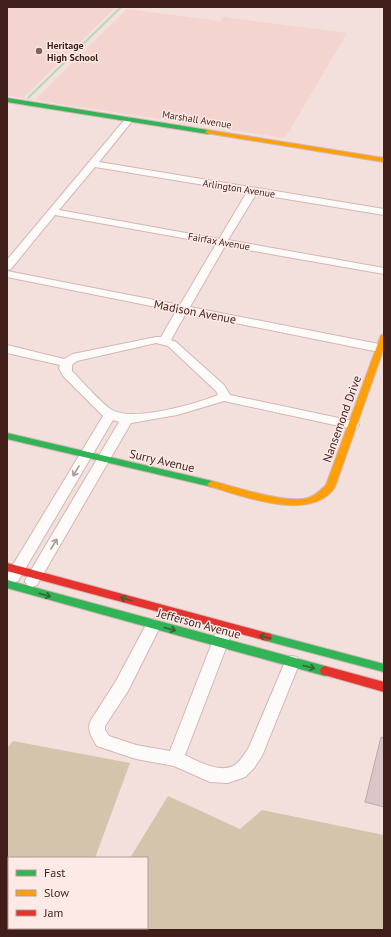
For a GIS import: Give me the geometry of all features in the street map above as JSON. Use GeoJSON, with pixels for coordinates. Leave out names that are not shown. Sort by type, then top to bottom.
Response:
{"type":"FeatureCollection","features":[{"type":"Feature","properties":{"kind":"street","name":"Marshall Avenue"},"geometry":{"type":"LineString","coordinates":[[7,100],[384,160]]}},
{"type":"Feature","properties":{"kind":"street"},"geometry":{"type":"LineString","coordinates":[[7,267],[129,120]]}},
{"type":"Feature","properties":{"kind":"street","name":"Arlington Avenue"},"geometry":{"type":"LineString","coordinates":[[93,164],[384,212]]}},
{"type":"Feature","properties":{"kind":"street"},"geometry":{"type":"LineString","coordinates":[[164,341],[253,190]]}},
{"type":"Feature","properties":{"kind":"street","name":"Fairfax Avenue"},"geometry":{"type":"LineString","coordinates":[[53,212],[384,272]]}},
{"type":"Feature","properties":{"kind":"street","name":"Madison Avenue"},"geometry":{"type":"LineString","coordinates":[[7,274],[382,348]]}},
{"type":"Feature","properties":{"kind":"street","name":"Nansemond Drive"},"geometry":{"type":"LineString","coordinates":[[311,501],[324,494],[330,487],[382,348],[384,337]]}},
{"type":"Feature","properties":{"kind":"street"},"geometry":{"type":"LineString","coordinates":[[7,349],[66,363],[76,357],[156,340],[164,341],[172,344],[220,388],[224,394],[223,397]]}},
{"type":"Feature","properties":{"kind":"street"},"geometry":{"type":"LineString","coordinates":[[66,363],[65,368],[67,373],[110,414],[128,419],[142,418],[211,403],[223,397],[352,425]]}},
{"type":"Feature","properties":{"kind":"street"},"geometry":{"type":"LineString","coordinates":[[8,585],[12,568],[86,455],[110,414]]}},
{"type":"Feature","properties":{"kind":"street"},"geometry":{"type":"LineString","coordinates":[[27,590],[128,419]]}},
{"type":"Feature","properties":{"kind":"street","name":"Surry Avenue"},"geometry":{"type":"LineString","coordinates":[[7,436],[286,502],[311,501]]}},
{"type":"Feature","properties":{"kind":"street","name":"Jefferson Avenue"},"geometry":{"type":"LineString","coordinates":[[12,568],[384,668]]}},
{"type":"Feature","properties":{"kind":"street","name":"Jefferson Avenue"},"geometry":{"type":"LineString","coordinates":[[8,585],[384,687]]}},
{"type":"Feature","properties":{"kind":"street"},"geometry":{"type":"LineString","coordinates":[[153,624],[122,686],[97,725],[97,731],[104,740],[136,752],[175,759],[210,774],[228,775],[239,772],[248,763],[256,751],[292,662]]}},
{"type":"Feature","properties":{"kind":"street"},"geometry":{"type":"LineString","coordinates":[[175,759],[226,626]]}},
{"type":"Feature","properties":{"kind":"shaded area","name":"Heritage High School"},"geometry":{"type":"Polygon","coordinates":[[[7,7],[116,7],[23,98],[7,95],[7,7]]]}},
{"type":"Feature","properties":{"kind":"shaded area"},"geometry":{"type":"Polygon","coordinates":[[[127,9],[220,21],[224,17],[347,33],[285,138],[35,100],[127,9]]]}},
{"type":"Feature","properties":{"kind":"shaded area"},"geometry":{"type":"Polygon","coordinates":[[[13,741],[130,763],[95,857],[8,857],[8,897],[7,897],[7,748],[13,741]]]}},
{"type":"Feature","properties":{"kind":"shaded area"},"geometry":{"type":"Polygon","coordinates":[[[168,796],[240,829],[262,810],[384,835],[384,930],[117,930],[114,929],[148,929],[148,857],[131,857],[168,796]]]}},
{"type":"Feature","properties":{"kind":"building"},"geometry":{"type":"Polygon","coordinates":[[[381,737],[384,738],[384,807],[365,802],[381,737]]]}},
{"type":"Feature","properties":{"kind":"waterway"},"geometry":{"type":"LineString","coordinates":[[28,98],[121,7]]}},
{"type":"Feature","properties":{"kind":"traffic: fast"},"geometry":{"type":"LineString","coordinates":[[7,100],[208,132]]}},
{"type":"Feature","properties":{"kind":"traffic: fast"},"geometry":{"type":"LineString","coordinates":[[7,436],[212,484]]}},
{"type":"Feature","properties":{"kind":"traffic: fast"},"geometry":{"type":"LineString","coordinates":[[7,584],[325,671]]}},
{"type":"Feature","properties":{"kind":"traffic: fast"},"geometry":{"type":"LineString","coordinates":[[267,637],[384,668]]}},
{"type":"Feature","properties":{"kind":"traffic: slow"},"geometry":{"type":"LineString","coordinates":[[208,132],[384,160]]}},
{"type":"Feature","properties":{"kind":"traffic: slow"},"geometry":{"type":"LineString","coordinates":[[212,484],[262,497],[289,502],[310,501],[318,497],[330,487],[384,337]]}},
{"type":"Feature","properties":{"kind":"traffic: jam"},"geometry":{"type":"LineString","coordinates":[[7,567],[267,637]]}},
{"type":"Feature","properties":{"kind":"traffic: jam"},"geometry":{"type":"LineString","coordinates":[[325,671],[384,687]]}},
{"type":"Feature","properties":{"kind":"place","name":"Heritage High School"},"geometry":{"type":"Point","coordinates":[39,51]}}]}
